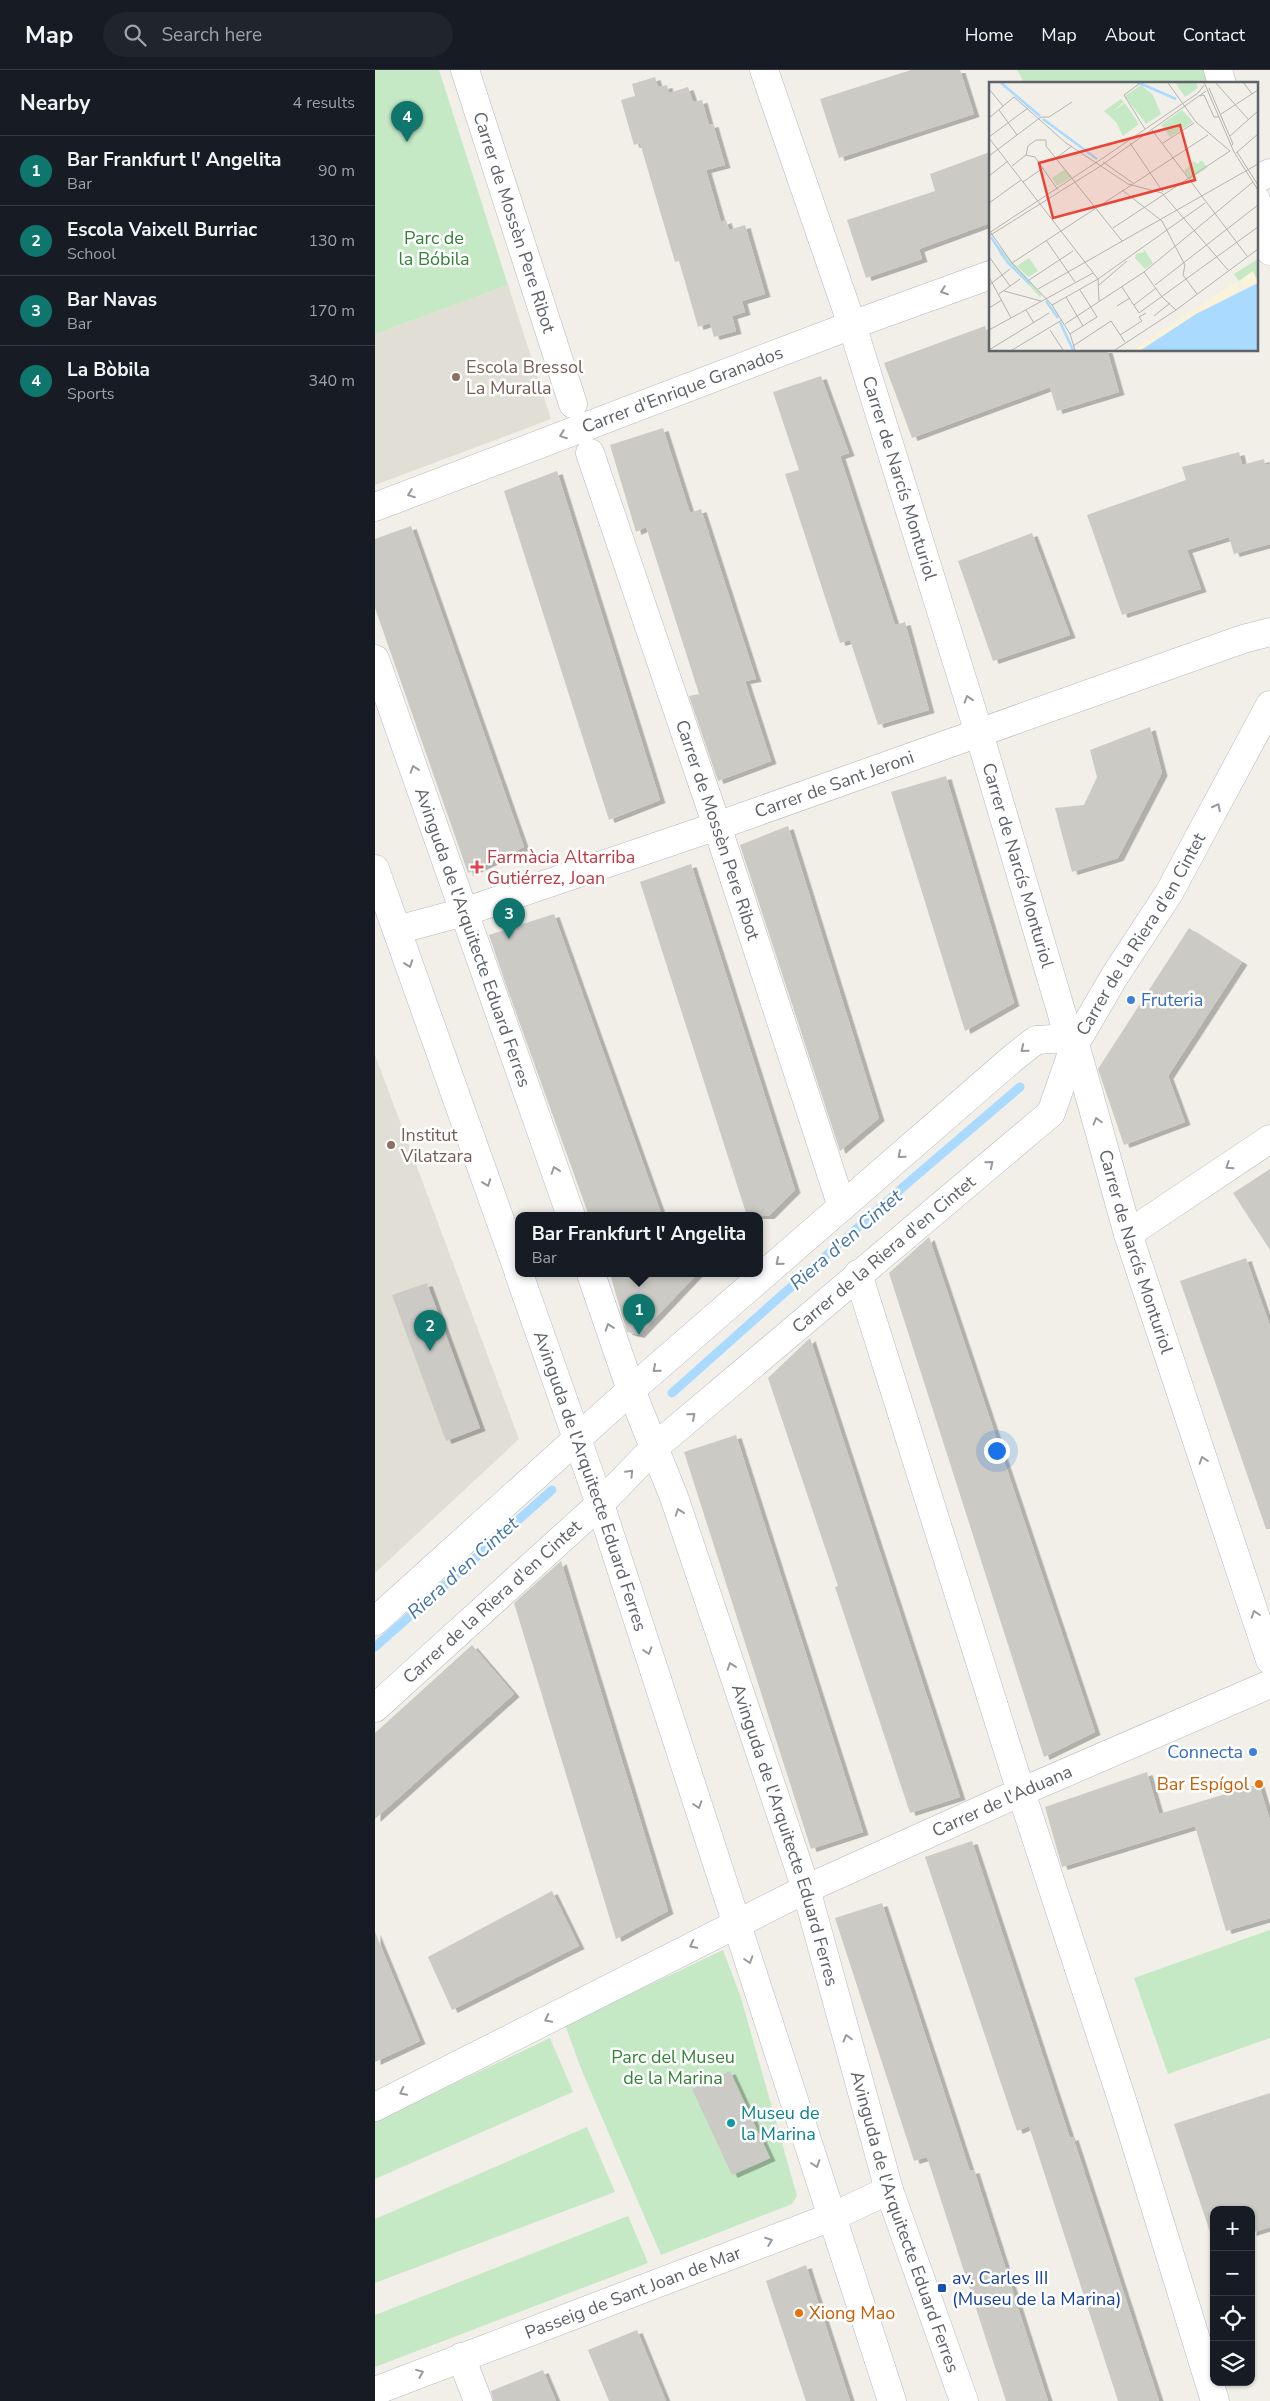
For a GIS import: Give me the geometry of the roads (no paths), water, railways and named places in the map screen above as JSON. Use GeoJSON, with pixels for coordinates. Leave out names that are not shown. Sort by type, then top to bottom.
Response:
{"type":"FeatureCollection","features":[{"type":"Feature","properties":{"kind":"street","name":"Carrer de Mossèn Pere Ribot"},"geometry":{"type":"LineString","coordinates":[[465,70],[573,404]]}},
{"type":"Feature","properties":{"kind":"street","name":"Carrer de Narcís Monturiol"},"geometry":{"type":"LineString","coordinates":[[764,70],[852,325],[979,732],[1128,1234],[1270,1660]]}},
{"type":"Feature","properties":{"kind":"street"},"geometry":{"type":"LineString","coordinates":[[1257,178],[1270,173]]}},
{"type":"Feature","properties":{"kind":"street"},"geometry":{"type":"LineString","coordinates":[[1257,204],[1270,251]]}},
{"type":"Feature","properties":{"kind":"street","name":"Carrer d'Enrique Granados"},"geometry":{"type":"LineString","coordinates":[[375,507],[852,325],[989,275]]}},
{"type":"Feature","properties":{"kind":"street","name":"Carrer de Mossèn Pere Ribot"},"geometry":{"type":"LineString","coordinates":[[589,453],[717,826],[842,1207]]}},
{"type":"Feature","properties":{"kind":"street","name":"Carrer de Sant Jeroni"},"geometry":{"type":"LineString","coordinates":[[397,930],[464,912],[717,826],[1243,639],[1270,632]]}},
{"type":"Feature","properties":{"kind":"street","name":"Avinguda de l'Arquitecte Eduard Ferres"},"geometry":{"type":"LineString","coordinates":[[375,658],[570,1212]]}},
{"type":"Feature","properties":{"kind":"street","name":"Carrer de la Riera d'en Cintet"},"geometry":{"type":"LineString","coordinates":[[375,1708],[600,1504],[655,1447],[1051,1113],[1072,1041],[1169,893],[1210,822],[1270,705]]}},
{"type":"Feature","properties":{"kind":"street","name":"Avinguda de l'Arquitecte Eduard Ferres"},"geometry":{"type":"LineString","coordinates":[[375,869],[515,1263]]}},
{"type":"Feature","properties":{"kind":"street","name":"Carrer de la Riera d'en Cintet"},"geometry":{"type":"LineString","coordinates":[[763,1276],[1036,1040],[1072,1041]]}},
{"type":"Feature","properties":{"kind":"street"},"geometry":{"type":"LineString","coordinates":[[1128,1234],[1270,1139]]}},
{"type":"Feature","properties":{"kind":"street"},"geometry":{"type":"LineString","coordinates":[[858,1274],[1021,1792],[1124,2106],[1215,2401]]}},
{"type":"Feature","properties":{"kind":"street","name":"Avinguda de l'Arquitecte Eduard Ferres"},"geometry":{"type":"LineString","coordinates":[[520,1277],[568,1447],[600,1504],[893,2401]]}},
{"type":"Feature","properties":{"kind":"street","name":"Avinguda de l'Arquitecte Eduard Ferres"},"geometry":{"type":"LineString","coordinates":[[592,1277],[631,1390],[674,1497],[806,1889],[889,2190],[964,2401]]}},
{"type":"Feature","properties":{"kind":"street","name":"Carrer de la Riera d'en Cintet"},"geometry":{"type":"LineString","coordinates":[[375,1621],[631,1390],[761,1277]]}},
{"type":"Feature","properties":{"kind":"street","name":"Carrer de l'Aduana"},"geometry":{"type":"LineString","coordinates":[[736,1923],[806,1889],[1021,1792],[1270,1684]]}},
{"type":"Feature","properties":{"kind":"street"},"geometry":{"type":"LineString","coordinates":[[375,2106],[736,1923]]}},
{"type":"Feature","properties":{"kind":"street","name":"Passeig de Sant Joan de Mar"},"geometry":{"type":"LineString","coordinates":[[375,2391],[834,2216],[889,2190]]}},
{"type":"Feature","properties":{"kind":"street"},"geometry":{"type":"LineString","coordinates":[[461,2357],[478,2401]]}},
{"type":"Feature","properties":{"kind":"waterway","name":"Riera d'en Cintet"},"geometry":{"type":"LineString","coordinates":[[672,1393],[910,1181],[1020,1087]]}},
{"type":"Feature","properties":{"kind":"waterway","name":"Riera d'en Cintet"},"geometry":{"type":"LineString","coordinates":[[375,1647],[552,1490]]}},
{"type":"Feature","properties":{"kind":"place","name":"La Bòbila"},"geometry":{"type":"Point","coordinates":[407,142]}},
{"type":"Feature","properties":{"kind":"place","name":"Escola Bressol La Muralla"},"geometry":{"type":"Point","coordinates":[456,377]}},
{"type":"Feature","properties":{"kind":"place","name":"Farmàcia Altarriba Gutiérrez, Joan"},"geometry":{"type":"Point","coordinates":[477,867]}},
{"type":"Feature","properties":{"kind":"place","name":"Bar Navas"},"geometry":{"type":"Point","coordinates":[509,939]}},
{"type":"Feature","properties":{"kind":"place","name":"Fruteria"},"geometry":{"type":"Point","coordinates":[1131,1000]}},
{"type":"Feature","properties":{"kind":"place","name":"Institut Vilatzara"},"geometry":{"type":"Point","coordinates":[391,1145]}},
{"type":"Feature","properties":{"kind":"place","name":"Bar Frankfurt l' Angelita"},"geometry":{"type":"Point","coordinates":[639,1335]}},
{"type":"Feature","properties":{"kind":"place","name":"Escola Vaixell Burriac"},"geometry":{"type":"Point","coordinates":[430,1351]}},
{"type":"Feature","properties":{"kind":"place","name":"Connecta"},"geometry":{"type":"Point","coordinates":[1253,1752]}},
{"type":"Feature","properties":{"kind":"place","name":"Bar Espígol"},"geometry":{"type":"Point","coordinates":[1259,1784]}},
{"type":"Feature","properties":{"kind":"place","name":"Museu de la Marina"},"geometry":{"type":"Point","coordinates":[731,2123]}},
{"type":"Feature","properties":{"kind":"place","name":"av. Carles III (Museu de la Marina)"},"geometry":{"type":"Point","coordinates":[942,2288]}},
{"type":"Feature","properties":{"kind":"place","name":"Xiong Mao"},"geometry":{"type":"Point","coordinates":[799,2313]}},
{"type":"Feature","properties":{"kind":"park label","name":"Parc de la Bóbila"},"geometry":{"type":"Point","coordinates":[434,248]}},
{"type":"Feature","properties":{"kind":"park label","name":"Parc del Museu de la Marina"},"geometry":{"type":"Point","coordinates":[673,2067]}}]}
